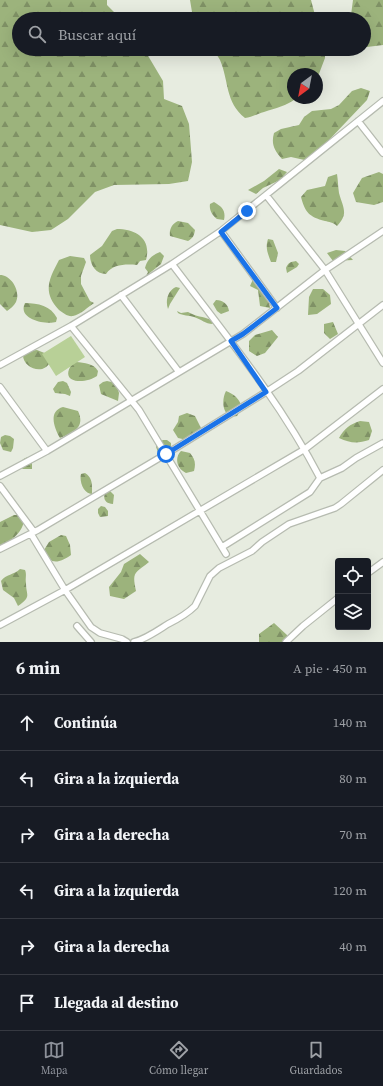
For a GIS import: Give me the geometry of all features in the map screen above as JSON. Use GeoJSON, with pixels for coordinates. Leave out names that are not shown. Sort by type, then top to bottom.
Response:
{"type":"FeatureCollection","features":[{"type":"Feature","properties":{"kind":"street"},"geometry":{"type":"LineString","coordinates":[[0,365],[70,326],[172,264],[221,232],[383,101]]}},
{"type":"Feature","properties":{"kind":"street"},"geometry":{"type":"LineString","coordinates":[[358,121],[383,153]]}},
{"type":"Feature","properties":{"kind":"street"},"geometry":{"type":"LineString","coordinates":[[266,195],[325,270],[383,363]]}},
{"type":"Feature","properties":{"kind":"street"},"geometry":{"type":"LineString","coordinates":[[0,476],[47,451],[243,334],[325,270],[383,231]]}},
{"type":"Feature","properties":{"kind":"street"},"geometry":{"type":"LineString","coordinates":[[221,232],[277,308]]}},
{"type":"Feature","properties":{"kind":"street"},"geometry":{"type":"LineString","coordinates":[[172,264],[231,341],[305,449],[320,478]]}},
{"type":"Feature","properties":{"kind":"street"},"geometry":{"type":"LineString","coordinates":[[121,295],[179,372]]}},
{"type":"Feature","properties":{"kind":"street"},"geometry":{"type":"LineString","coordinates":[[0,549],[32,533],[166,454],[266,392],[298,371],[383,305]]}},
{"type":"Feature","properties":{"kind":"street"},"geometry":{"type":"LineString","coordinates":[[70,326],[139,410],[201,510],[226,554]]}},
{"type":"Feature","properties":{"kind":"street"},"geometry":{"type":"LineString","coordinates":[[0,387],[47,451]]}},
{"type":"Feature","properties":{"kind":"street"},"geometry":{"type":"LineString","coordinates":[[0,625],[65,590],[305,449],[383,389]]}},
{"type":"Feature","properties":{"kind":"street"},"geometry":{"type":"LineString","coordinates":[[222,547],[310,492],[320,478],[342,468],[356,458],[383,443]]}},
{"type":"Feature","properties":{"kind":"street"},"geometry":{"type":"LineString","coordinates":[[134,642],[145,638],[191,610],[195,606],[210,576],[219,568],[252,551],[262,542],[289,524],[335,508],[383,470]]}},
{"type":"Feature","properties":{"kind":"street"},"geometry":{"type":"LineString","coordinates":[[0,486],[32,533],[65,590],[91,627],[100,633],[122,639],[127,642]]}},
{"type":"Feature","properties":{"kind":"street"},"geometry":{"type":"LineString","coordinates":[[371,571],[383,562]]}},
{"type":"Feature","properties":{"kind":"street"},"geometry":{"type":"LineString","coordinates":[[286,642],[335,600]]}},
{"type":"Feature","properties":{"kind":"street"},"geometry":{"type":"LineString","coordinates":[[77,626],[91,642]]}},
{"type":"Feature","properties":{"kind":"green space"},"geometry":{"type":"Polygon","coordinates":[[[0,0],[107,0],[107,5],[114,12],[12,12],[12,56],[148,56],[163,81],[164,99],[182,106],[189,124],[192,162],[188,181],[169,184],[114,185],[95,192],[68,219],[51,230],[32,232],[0,225],[0,0]]]}},
{"type":"Feature","properties":{"kind":"green space"},"geometry":{"type":"Polygon","coordinates":[[[190,0],[311,0],[314,12],[192,12],[190,0]]]}},
{"type":"Feature","properties":{"kind":"green space"},"geometry":{"type":"Polygon","coordinates":[[[353,0],[383,0],[383,45],[371,46],[371,12],[351,12],[353,0]]]}},
{"type":"Feature","properties":{"kind":"green space"},"geometry":{"type":"Polygon","coordinates":[[[217,56],[325,56],[321,68],[287,68],[287,104],[245,118],[234,105],[228,91],[223,68],[217,56]]]}},
{"type":"Feature","properties":{"kind":"green space"},"geometry":{"type":"Polygon","coordinates":[[[361,88],[370,91],[367,100],[309,161],[291,157],[282,159],[274,147],[274,133],[281,129],[299,125],[304,117],[312,111],[331,109],[339,105],[352,91],[361,88]]]}},
{"type":"Feature","properties":{"kind":"green space"},"geometry":{"type":"Polygon","coordinates":[[[279,169],[287,172],[280,180],[263,188],[256,194],[248,190],[264,181],[279,169]]]}},
{"type":"Feature","properties":{"kind":"green space"},"geometry":{"type":"Polygon","coordinates":[[[379,172],[383,174],[383,202],[374,205],[356,202],[353,193],[362,178],[379,172]]]}},
{"type":"Feature","properties":{"kind":"green space"},"geometry":{"type":"Polygon","coordinates":[[[337,174],[339,193],[344,214],[337,226],[311,216],[304,207],[301,197],[307,190],[325,186],[328,177],[337,174]]]}},
{"type":"Feature","properties":{"kind":"green space"},"geometry":{"type":"Polygon","coordinates":[[[214,202],[223,209],[224,220],[217,219],[211,212],[210,204],[214,202]]]}},
{"type":"Feature","properties":{"kind":"green space"},"geometry":{"type":"Polygon","coordinates":[[[178,221],[188,223],[195,230],[193,237],[188,241],[170,236],[171,227],[178,221]]]}},
{"type":"Feature","properties":{"kind":"green space"},"geometry":{"type":"Polygon","coordinates":[[[124,229],[140,236],[147,246],[146,260],[140,261],[137,265],[116,266],[106,274],[102,274],[92,265],[90,255],[102,246],[112,231],[124,229]]]}},
{"type":"Feature","properties":{"kind":"green space"},"geometry":{"type":"Polygon","coordinates":[[[268,239],[273,240],[278,253],[276,262],[271,262],[267,248],[268,239]]]}},
{"type":"Feature","properties":{"kind":"green space"},"geometry":{"type":"Polygon","coordinates":[[[336,250],[345,251],[353,260],[333,261],[327,253],[336,250]]]}},
{"type":"Feature","properties":{"kind":"green space"},"geometry":{"type":"Polygon","coordinates":[[[160,252],[164,256],[161,264],[146,276],[148,272],[145,268],[147,263],[152,256],[160,252]]]}},
{"type":"Feature","properties":{"kind":"green space"},"geometry":{"type":"Polygon","coordinates":[[[70,256],[84,258],[86,262],[81,276],[81,284],[90,301],[94,303],[84,311],[71,316],[59,310],[50,297],[49,291],[50,279],[59,260],[70,256]]]}},
{"type":"Feature","properties":{"kind":"green space"},"geometry":{"type":"Polygon","coordinates":[[[296,261],[299,264],[297,267],[287,273],[286,268],[288,265],[291,262],[296,261]]]}},
{"type":"Feature","properties":{"kind":"green space"},"geometry":{"type":"Polygon","coordinates":[[[0,275],[8,278],[14,284],[17,293],[16,302],[7,311],[0,304],[0,275]]]}},
{"type":"Feature","properties":{"kind":"green space"},"geometry":{"type":"Polygon","coordinates":[[[254,277],[264,286],[270,308],[260,306],[258,290],[250,286],[254,277]]]}},
{"type":"Feature","properties":{"kind":"green space"},"geometry":{"type":"Polygon","coordinates":[[[176,287],[180,288],[168,309],[167,303],[169,293],[176,287]]]}},
{"type":"Feature","properties":{"kind":"green space"},"geometry":{"type":"Polygon","coordinates":[[[313,289],[323,289],[330,295],[331,304],[317,314],[308,315],[309,297],[313,289]]]}},
{"type":"Feature","properties":{"kind":"green space"},"geometry":{"type":"Polygon","coordinates":[[[216,300],[225,303],[228,306],[229,311],[221,314],[217,311],[213,304],[216,300]]]}},
{"type":"Feature","properties":{"kind":"green space"},"geometry":{"type":"Polygon","coordinates":[[[25,303],[48,308],[57,318],[56,322],[39,322],[28,317],[24,309],[25,303]]]}},
{"type":"Feature","properties":{"kind":"green space"},"geometry":{"type":"Polygon","coordinates":[[[177,311],[181,313],[188,312],[211,320],[213,324],[192,316],[180,314],[177,311]]]}},
{"type":"Feature","properties":{"kind":"green space"},"geometry":{"type":"Polygon","coordinates":[[[333,322],[338,334],[330,339],[324,333],[324,324],[333,322]]]}},
{"type":"Feature","properties":{"kind":"green space"},"geometry":{"type":"Polygon","coordinates":[[[272,330],[278,337],[265,353],[257,356],[249,351],[249,341],[255,335],[272,330]]]}},
{"type":"Feature","properties":{"kind":"green space"},"geometry":{"type":"Polygon","coordinates":[[[71,336],[85,357],[56,376],[42,354],[71,336]]]}},
{"type":"Feature","properties":{"kind":"green space"},"geometry":{"type":"Polygon","coordinates":[[[37,350],[47,354],[50,362],[43,369],[30,366],[24,359],[23,354],[27,351],[37,350]]]}},
{"type":"Feature","properties":{"kind":"green space"},"geometry":{"type":"Polygon","coordinates":[[[76,362],[94,366],[98,371],[97,376],[92,379],[81,381],[71,379],[68,375],[69,371],[72,364],[76,362]]]}},
{"type":"Feature","properties":{"kind":"green space"},"geometry":{"type":"Polygon","coordinates":[[[63,381],[67,383],[71,392],[70,396],[55,393],[53,389],[58,382],[63,381]]]}},
{"type":"Feature","properties":{"kind":"green space"},"geometry":{"type":"Polygon","coordinates":[[[107,381],[116,383],[119,393],[118,401],[101,394],[99,385],[107,381]]]}},
{"type":"Feature","properties":{"kind":"green space"},"geometry":{"type":"Polygon","coordinates":[[[226,391],[236,397],[240,402],[242,408],[237,416],[228,415],[224,408],[224,395],[226,391]]]}},
{"type":"Feature","properties":{"kind":"green space"},"geometry":{"type":"Polygon","coordinates":[[[63,407],[78,411],[80,422],[79,426],[73,432],[60,438],[54,425],[54,416],[58,409],[63,407]]]}},
{"type":"Feature","properties":{"kind":"green space"},"geometry":{"type":"Polygon","coordinates":[[[187,413],[195,416],[203,432],[187,440],[178,438],[173,430],[178,422],[179,416],[187,413]]]}},
{"type":"Feature","properties":{"kind":"green space"},"geometry":{"type":"Polygon","coordinates":[[[360,421],[369,422],[372,431],[369,440],[354,442],[339,438],[348,427],[360,421]]]}},
{"type":"Feature","properties":{"kind":"green space"},"geometry":{"type":"Polygon","coordinates":[[[5,435],[14,439],[11,452],[3,450],[0,443],[1,437],[5,435]]]}},
{"type":"Feature","properties":{"kind":"green space"},"geometry":{"type":"Polygon","coordinates":[[[167,440],[171,443],[171,448],[163,452],[158,452],[156,447],[159,442],[167,440]]]}},
{"type":"Feature","properties":{"kind":"green space"},"geometry":{"type":"Polygon","coordinates":[[[181,451],[192,455],[195,461],[194,471],[186,473],[180,469],[177,460],[181,451]]]}},
{"type":"Feature","properties":{"kind":"green space"},"geometry":{"type":"Polygon","coordinates":[[[28,457],[32,460],[32,469],[23,469],[19,467],[22,460],[28,457]]]}},
{"type":"Feature","properties":{"kind":"green space"},"geometry":{"type":"Polygon","coordinates":[[[85,473],[91,479],[92,494],[84,490],[81,484],[81,474],[85,473]]]}},
{"type":"Feature","properties":{"kind":"green space"},"geometry":{"type":"Polygon","coordinates":[[[106,491],[110,491],[114,495],[113,504],[106,502],[104,496],[106,491]]]}},
{"type":"Feature","properties":{"kind":"green space"},"geometry":{"type":"Polygon","coordinates":[[[101,506],[105,507],[108,511],[108,516],[100,517],[98,509],[101,506]]]}},
{"type":"Feature","properties":{"kind":"green space"},"geometry":{"type":"Polygon","coordinates":[[[14,515],[18,515],[24,521],[23,526],[15,537],[0,549],[0,522],[14,515]]]}},
{"type":"Feature","properties":{"kind":"green space"},"geometry":{"type":"Polygon","coordinates":[[[61,535],[66,536],[70,545],[71,555],[63,560],[55,562],[49,559],[44,550],[49,542],[61,535]]]}},
{"type":"Feature","properties":{"kind":"green space"},"geometry":{"type":"Polygon","coordinates":[[[140,554],[149,562],[135,574],[134,580],[136,591],[124,599],[110,596],[109,587],[121,572],[124,564],[140,554]]]}},
{"type":"Feature","properties":{"kind":"green space"},"geometry":{"type":"Polygon","coordinates":[[[20,569],[25,570],[26,572],[27,598],[18,606],[14,598],[3,590],[1,581],[5,577],[20,569]]]}},
{"type":"Feature","properties":{"kind":"green space"},"geometry":{"type":"Polygon","coordinates":[[[274,623],[287,635],[287,642],[259,642],[259,634],[274,623]]]}},
{"type":"Feature","properties":{"kind":"route"},"geometry":{"type":"LineString","coordinates":[[166,454],[266,392],[231,341],[243,334],[277,308],[221,232],[247,211]]}}]}
